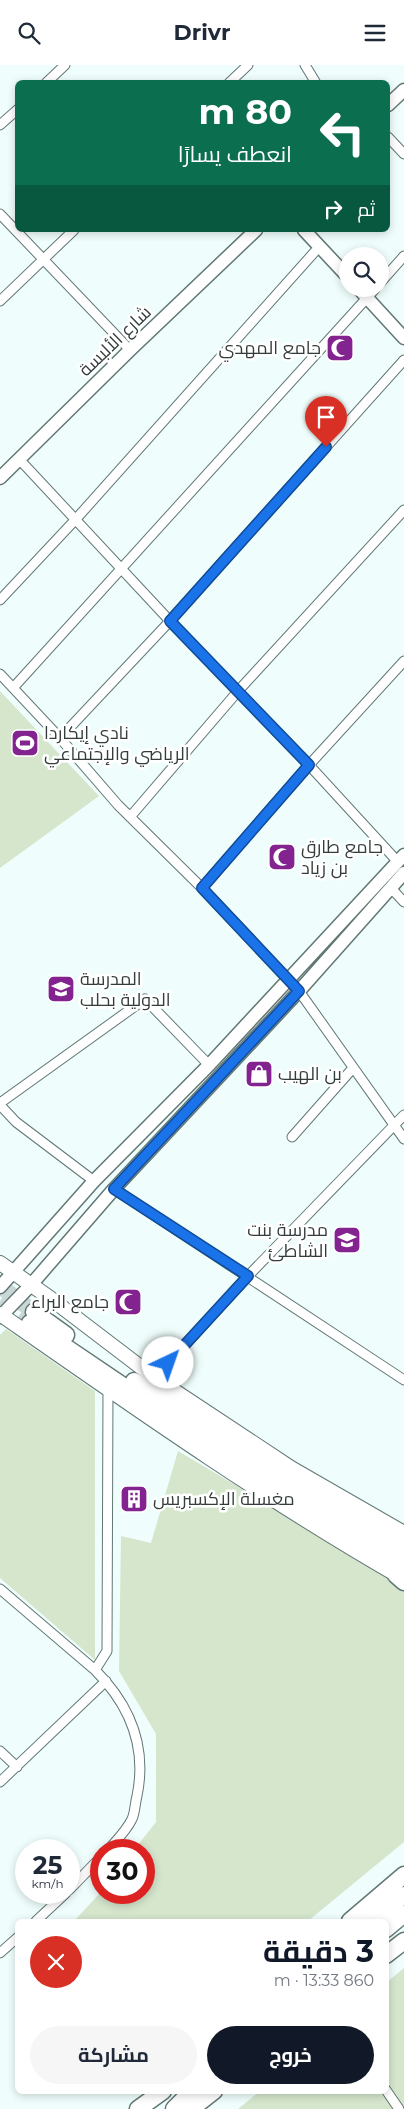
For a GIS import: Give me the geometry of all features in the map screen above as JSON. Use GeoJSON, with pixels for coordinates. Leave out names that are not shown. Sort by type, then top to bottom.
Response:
{"type":"FeatureCollection","features":[{"type":"Feature","properties":{"kind":"highway"},"geometry":{"type":"LineString","coordinates":[[32,1318],[101,1360],[281,1484],[402,1575]]}},
{"type":"Feature","properties":{"kind":"highway"},"geometry":{"type":"LineString","coordinates":[[281,1484],[404,1549]]}},
{"type":"Feature","properties":{"kind":"highway"},"geometry":{"type":"LineString","coordinates":[[352,1919],[404,1875]]}},
{"type":"Feature","properties":{"kind":"highway"},"geometry":{"type":"LineString","coordinates":[[374,1919],[404,1895]]}},
{"type":"Feature","properties":{"kind":"highway"},"geometry":{"type":"LineString","coordinates":[[389,1926],[404,1914]]}},
{"type":"Feature","properties":{"kind":"highway"},"geometry":{"type":"LineString","coordinates":[[389,1953],[404,1941]]}},
{"type":"Feature","properties":{"kind":"highway"},"geometry":{"type":"LineString","coordinates":[[133,2109],[150,2094]]}},
{"type":"Feature","properties":{"kind":"highway"},"geometry":{"type":"LineString","coordinates":[[138,2109],[159,2094]]}},
{"type":"Feature","properties":{"kind":"highway"},"geometry":{"type":"LineString","coordinates":[[174,2109],[189,2094]]}},
{"type":"Feature","properties":{"kind":"highway"},"geometry":{"type":"LineString","coordinates":[[191,2109],[210,2094]]}},
{"type":"Feature","properties":{"kind":"main road"},"geometry":{"type":"LineString","coordinates":[[0,1263],[30,1286],[50,1298],[155,1378],[281,1484]]}},
{"type":"Feature","properties":{"kind":"main road"},"geometry":{"type":"LineString","coordinates":[[1,1315],[108,1388],[281,1484],[404,1533]]}},
{"type":"Feature","properties":{"kind":"street"},"geometry":{"type":"LineString","coordinates":[[49,80],[66,65]]}},
{"type":"Feature","properties":{"kind":"street"},"geometry":{"type":"LineString","coordinates":[[232,80],[248,65]]}},
{"type":"Feature","properties":{"kind":"street"},"geometry":{"type":"LineString","coordinates":[[305,65],[314,80]]}},
{"type":"Feature","properties":{"kind":"street"},"geometry":{"type":"LineString","coordinates":[[390,103],[404,90]]}},
{"type":"Feature","properties":{"kind":"street"},"geometry":{"type":"LineString","coordinates":[[0,125],[15,112]]}},
{"type":"Feature","properties":{"kind":"street"},"geometry":{"type":"LineString","coordinates":[[390,139],[404,153]]}},
{"type":"Feature","properties":{"kind":"street"},"geometry":{"type":"LineString","coordinates":[[0,214],[15,229]]}},
{"type":"Feature","properties":{"kind":"street"},"geometry":{"type":"LineString","coordinates":[[18,232],[130,350]]}},
{"type":"Feature","properties":{"kind":"street"},"geometry":{"type":"LineString","coordinates":[[0,301],[72,232]]}},
{"type":"Feature","properties":{"kind":"street","name":"شارع الألبسة"},"geometry":{"type":"LineString","coordinates":[[0,478],[254,232]]}},
{"type":"Feature","properties":{"kind":"street"},"geometry":{"type":"LineString","coordinates":[[306,232],[339,268]]}},
{"type":"Feature","properties":{"kind":"street"},"geometry":{"type":"LineString","coordinates":[[0,600],[76,519],[319,247]]}},
{"type":"Feature","properties":{"kind":"street"},"geometry":{"type":"LineString","coordinates":[[389,273],[404,256]]}},
{"type":"Feature","properties":{"kind":"street"},"geometry":{"type":"LineString","coordinates":[[13,688],[363,297]]}},
{"type":"Feature","properties":{"kind":"street"},"geometry":{"type":"LineString","coordinates":[[371,297],[404,338]]}},
{"type":"Feature","properties":{"kind":"street"},"geometry":{"type":"LineString","coordinates":[[60,738],[170,621],[404,360]]}},
{"type":"Feature","properties":{"kind":"street"},"geometry":{"type":"LineString","coordinates":[[19,459],[170,621],[402,863]]}},
{"type":"Feature","properties":{"kind":"street"},"geometry":{"type":"LineString","coordinates":[[130,817],[238,690],[404,510]]}},
{"type":"Feature","properties":{"kind":"street"},"geometry":{"type":"LineString","coordinates":[[202,888],[309,765],[404,661]]}},
{"type":"Feature","properties":{"kind":"street"},"geometry":{"type":"LineString","coordinates":[[0,674],[130,817],[202,888],[299,991],[404,1139]]}},
{"type":"Feature","properties":{"kind":"street"},"geometry":{"type":"LineString","coordinates":[[1,1315],[30,1286],[114,1189],[299,991],[391,888],[402,863]]}},
{"type":"Feature","properties":{"kind":"street"},"geometry":{"type":"LineString","coordinates":[[0,1287],[94,1181],[209,1065],[288,979],[402,863]]}},
{"type":"Feature","properties":{"kind":"street"},"geometry":{"type":"LineString","coordinates":[[391,888],[404,902]]}},
{"type":"Feature","properties":{"kind":"street"},"geometry":{"type":"LineString","coordinates":[[94,1181],[16,1122],[0,1104],[145,999],[209,1065]]}},
{"type":"Feature","properties":{"kind":"street"},"geometry":{"type":"LineString","coordinates":[[292,1137],[354,1068]]}},
{"type":"Feature","properties":{"kind":"street"},"geometry":{"type":"LineString","coordinates":[[155,1378],[248,1276],[404,1115]]}},
{"type":"Feature","properties":{"kind":"street"},"geometry":{"type":"LineString","coordinates":[[114,1189],[404,1380]]}},
{"type":"Feature","properties":{"kind":"street"},"geometry":{"type":"LineString","coordinates":[[94,1670],[107,1651],[108,1388]]}},
{"type":"Feature","properties":{"kind":"street"},"geometry":{"type":"LineString","coordinates":[[0,1589],[106,1681],[125,1707],[138,1743],[140,1781],[132,1819],[117,1839]]}},
{"type":"Feature","properties":{"kind":"street"},"geometry":{"type":"LineString","coordinates":[[0,1782],[106,1681]]}},
{"type":"Feature","properties":{"kind":"street"},"geometry":{"type":"LineString","coordinates":[[0,1751],[17,1767]]}},
{"type":"Feature","properties":{"kind":"street"},"geometry":{"type":"LineString","coordinates":[[80,1879],[90,1868]]}},
{"type":"Feature","properties":{"kind":"street"},"geometry":{"type":"LineString","coordinates":[[38,1919],[54,1904]]}},
{"type":"Feature","properties":{"kind":"street"},"geometry":{"type":"LineString","coordinates":[[0,1953],[15,1940]]}},
{"type":"Feature","properties":{"kind":"street"},"geometry":{"type":"LineString","coordinates":[[389,2094],[399,2109]]}},
{"type":"Feature","properties":{"kind":"green space","name":"نادي إيكاردا الرياضي والإجتماعي"},"geometry":{"type":"Polygon","coordinates":[[[0,691],[99,796],[0,868],[0,691]]]}},
{"type":"Feature","properties":{"kind":"green space"},"geometry":{"type":"Polygon","coordinates":[[[6,1329],[95,1391],[95,1660],[0,1578],[0,1335],[6,1329]]]}},
{"type":"Feature","properties":{"kind":"green space"},"geometry":{"type":"Polygon","coordinates":[[[178,1451],[382,1572],[404,1591],[404,1842],[310,1919],[76,1919],[90,1904],[155,1904],[155,1839],[143,1839],[156,1822],[156,1734],[119,1671],[121,1536],[151,1543],[178,1451]]]}},
{"type":"Feature","properties":{"kind":"green space"},"geometry":{"type":"Polygon","coordinates":[[[404,1968],[404,2109],[238,2109],[256,2094],[389,2094],[389,1980],[404,1968]]]}},
{"type":"Feature","properties":{"kind":"tunnel"},"geometry":{"type":"LineString","coordinates":[[0,1286],[34,1312]]}},
{"type":"Feature","properties":{"kind":"tunnel"},"geometry":{"type":"LineString","coordinates":[[0,1301],[30,1323]]}},
{"type":"Feature","properties":{"kind":"place","name":"جامع المهدي"},"geometry":{"type":"Point","coordinates":[340,348]}},
{"type":"Feature","properties":{"kind":"place","name":"نادي إيكاردا الرياضي والإجتماعي"},"geometry":{"type":"Point","coordinates":[25,743]}},
{"type":"Feature","properties":{"kind":"place","name":"جامع طارق بن زياد"},"geometry":{"type":"Point","coordinates":[282,857]}},
{"type":"Feature","properties":{"kind":"place","name":"المدرسة الدولية بحلب"},"geometry":{"type":"Point","coordinates":[61,989]}},
{"type":"Feature","properties":{"kind":"place","name":"بن الهيب"},"geometry":{"type":"Point","coordinates":[259,1074]}},
{"type":"Feature","properties":{"kind":"place","name":"مدرسة بنت الشاطئ"},"geometry":{"type":"Point","coordinates":[347,1240]}},
{"type":"Feature","properties":{"kind":"place","name":"جامع البراء"},"geometry":{"type":"Point","coordinates":[128,1302]}},
{"type":"Feature","properties":{"kind":"place","name":"مغسلة الإكسبريس"},"geometry":{"type":"Point","coordinates":[134,1499]}},
{"type":"Feature","properties":{"kind":"route"},"geometry":{"type":"LineString","coordinates":[[168,1363],[248,1276],[114,1189],[299,991],[202,888],[309,765],[170,621],[326,447]]}}]}
